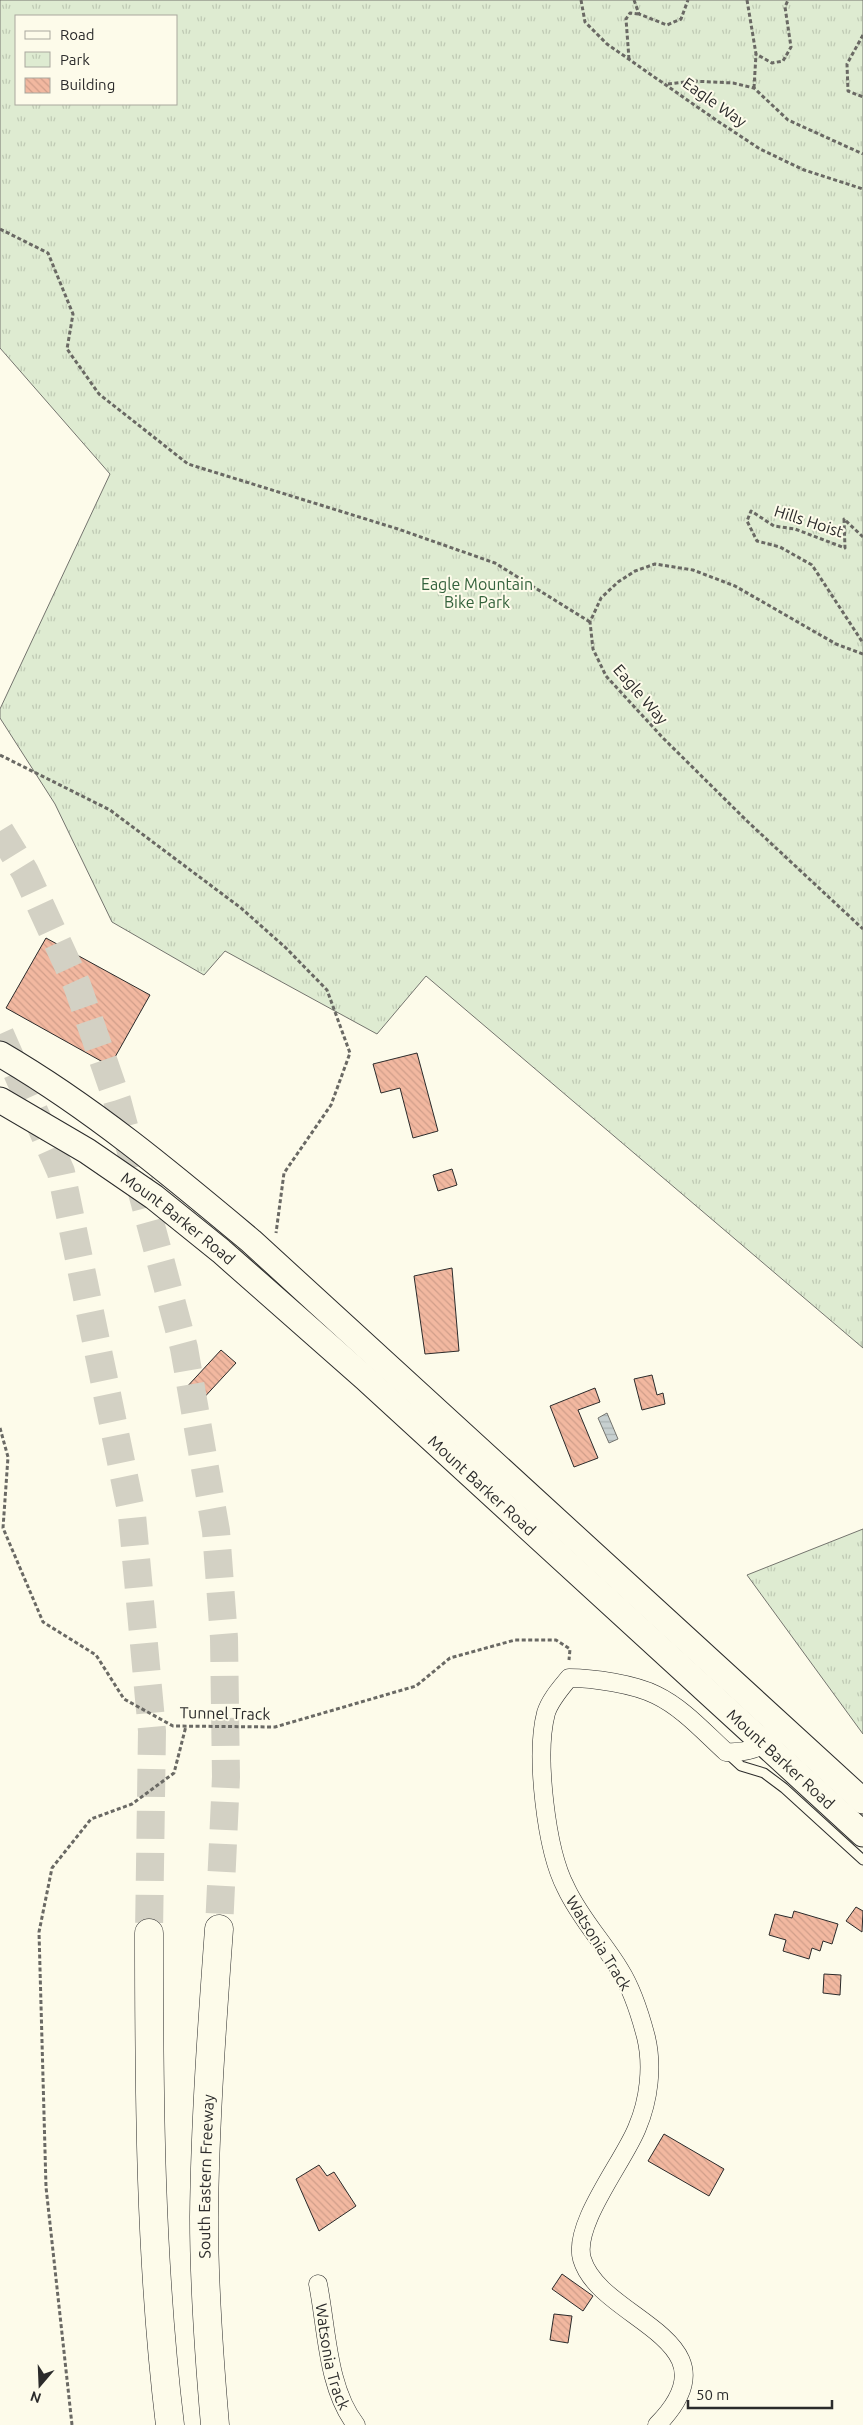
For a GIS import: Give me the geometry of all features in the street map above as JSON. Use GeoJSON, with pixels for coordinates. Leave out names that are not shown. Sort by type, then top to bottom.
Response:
{"type":"FeatureCollection","features":[{"type":"Feature","properties":{"kind":"highway","name":"South Eastern Freeway"},"geometry":{"type":"LineString","coordinates":[[215,2425],[207,2323],[204,2219],[206,2116],[219,1929]]}},
{"type":"Feature","properties":{"kind":"highway"},"geometry":{"type":"LineString","coordinates":[[149,1933],[150,2151],[153,2245],[170,2425]]}},
{"type":"Feature","properties":{"kind":"main road","name":"Mount Barker Road"},"geometry":{"type":"LineString","coordinates":[[0,1054],[52,1085],[105,1124],[172,1175],[274,1262],[863,1801]]}},
{"type":"Feature","properties":{"kind":"main road","name":"Mount Barker Road"},"geometry":{"type":"LineString","coordinates":[[0,1100],[87,1151],[154,1197],[221,1250],[365,1378],[863,1834]]}},
{"type":"Feature","properties":{"kind":"main road"},"geometry":{"type":"LineString","coordinates":[[87,1151],[105,1124]]}},
{"type":"Feature","properties":{"kind":"street"},"geometry":{"type":"LineString","coordinates":[[569,1678],[591,1678],[656,1694],[693,1721],[726,1752],[741,1753],[765,1744],[784,1728]]}},
{"type":"Feature","properties":{"kind":"street","name":"Watsonia Track"},"geometry":{"type":"LineString","coordinates":[[569,1678],[550,1702],[544,1727],[547,1824],[554,1859],[565,1888],[581,1915],[624,1977],[641,2021],[649,2062],[647,2092],[637,2128],[585,2226],[580,2245],[582,2260],[604,2289],[666,2339],[678,2354],[683,2368],[683,2384],[669,2413],[657,2425]]}},
{"type":"Feature","properties":{"kind":"street","name":"Watsonia Track"},"geometry":{"type":"LineString","coordinates":[[318,2284],[331,2366],[338,2391],[356,2425]]}},
{"type":"Feature","properties":{"kind":"lane"},"geometry":{"type":"LineString","coordinates":[[726,1752],[741,1766],[764,1773],[784,1788],[863,1860]]}},
{"type":"Feature","properties":{"kind":"path","name":"Eagle Way"},"geometry":{"type":"LineString","coordinates":[[581,0],[585,22],[607,44],[668,84],[760,149],[804,170],[863,190]]}},
{"type":"Feature","properties":{"kind":"path"},"geometry":{"type":"LineString","coordinates":[[634,0],[639,14]]}},
{"type":"Feature","properties":{"kind":"path"},"geometry":{"type":"LineString","coordinates":[[629,59],[626,19],[630,13],[639,14],[667,25],[681,19],[688,0]]}},
{"type":"Feature","properties":{"kind":"path"},"geometry":{"type":"LineString","coordinates":[[747,0],[756,54],[754,88]]}},
{"type":"Feature","properties":{"kind":"path"},"geometry":{"type":"LineString","coordinates":[[756,54],[772,63],[783,61],[791,47],[786,7],[788,0]]}},
{"type":"Feature","properties":{"kind":"path"},"geometry":{"type":"LineString","coordinates":[[863,35],[846,64],[848,91],[863,98]]}},
{"type":"Feature","properties":{"kind":"path"},"geometry":{"type":"LineString","coordinates":[[668,84],[692,80],[754,88],[788,120],[863,154]]}},
{"type":"Feature","properties":{"kind":"path"},"geometry":{"type":"LineString","coordinates":[[0,229],[48,253],[73,314],[67,349],[98,394],[188,464],[398,529],[495,563],[590,622],[601,598],[618,582],[635,571],[655,564],[693,570],[735,586],[836,644],[863,654]]}},
{"type":"Feature","properties":{"kind":"path","name":"Hills Hoist"},"geometry":{"type":"LineString","coordinates":[[863,537],[844,519],[845,548],[795,529],[774,526],[751,511],[748,521],[756,542],[780,547],[812,565],[863,643]]}},
{"type":"Feature","properties":{"kind":"path","name":"Eagle Way"},"geometry":{"type":"LineString","coordinates":[[590,622],[593,649],[606,676],[663,738],[747,821],[857,921],[863,929]]}},
{"type":"Feature","properties":{"kind":"path"},"geometry":{"type":"LineString","coordinates":[[0,755],[110,810],[241,908],[286,948],[327,990],[350,1053],[331,1105],[284,1173],[277,1212],[274,1262]]}},
{"type":"Feature","properties":{"kind":"path"},"geometry":{"type":"LineString","coordinates":[[857,921],[863,922]]}},
{"type":"Feature","properties":{"kind":"path","name":"Tunnel Track"},"geometry":{"type":"LineString","coordinates":[[0,1428],[8,1457],[2,1528],[43,1622],[96,1655],[124,1699],[173,1726],[275,1727],[416,1686],[450,1658],[515,1640],[556,1640],[570,1649],[569,1678]]}},
{"type":"Feature","properties":{"kind":"path"},"geometry":{"type":"LineString","coordinates":[[72,2425],[46,2187],[39,1932],[52,1868],[91,1819],[132,1804],[174,1773],[186,1726]]}},
{"type":"Feature","properties":{"kind":"green space","name":"Eagle Mountain Bike Park"},"geometry":{"type":"Polygon","coordinates":[[[0,0],[863,0],[863,1348],[426,976],[377,1034],[225,951],[204,975],[112,922],[55,804],[0,718],[0,709],[110,474],[0,348],[0,0]]]}},
{"type":"Feature","properties":{"kind":"green space"},"geometry":{"type":"Polygon","coordinates":[[[863,1529],[863,1734],[747,1575],[863,1529]]]}},
{"type":"Feature","properties":{"kind":"shaded area"},"geometry":{"type":"Polygon","coordinates":[[[607,1413],[618,1439],[609,1443],[598,1418],[607,1413]]]}},
{"type":"Feature","properties":{"kind":"building"},"geometry":{"type":"Polygon","coordinates":[[[46,938],[150,995],[110,1066],[6,1008],[46,938]]]}},
{"type":"Feature","properties":{"kind":"building"},"geometry":{"type":"Polygon","coordinates":[[[417,1053],[438,1131],[413,1138],[400,1088],[381,1093],[373,1064],[417,1053]]]}},
{"type":"Feature","properties":{"kind":"building"},"geometry":{"type":"Polygon","coordinates":[[[452,1169],[457,1185],[438,1191],[433,1175],[452,1169]]]}},
{"type":"Feature","properties":{"kind":"building"},"geometry":{"type":"Polygon","coordinates":[[[452,1268],[459,1351],[425,1354],[414,1276],[452,1268]]]}},
{"type":"Feature","properties":{"kind":"building"},"geometry":{"type":"Polygon","coordinates":[[[221,1350],[236,1363],[199,1403],[184,1390],[221,1350]]]}},
{"type":"Feature","properties":{"kind":"building"},"geometry":{"type":"Polygon","coordinates":[[[652,1375],[657,1395],[663,1393],[665,1404],[642,1410],[634,1379],[652,1375]]]}},
{"type":"Feature","properties":{"kind":"building"},"geometry":{"type":"Polygon","coordinates":[[[595,1388],[600,1402],[578,1410],[598,1458],[574,1467],[550,1406],[595,1388]]]}},
{"type":"Feature","properties":{"kind":"building"},"geometry":{"type":"Polygon","coordinates":[[[856,1907],[863,1911],[862,1932],[846,1921],[856,1907]]]}},
{"type":"Feature","properties":{"kind":"building"},"geometry":{"type":"Polygon","coordinates":[[[794,1911],[838,1924],[832,1944],[823,1941],[820,1951],[812,1948],[809,1959],[783,1951],[786,1940],[769,1935],[775,1914],[792,1918],[794,1911]]]}},
{"type":"Feature","properties":{"kind":"building"},"geometry":{"type":"Polygon","coordinates":[[[824,1974],[841,1975],[840,1995],[823,1993],[824,1974]]]}},
{"type":"Feature","properties":{"kind":"building"},"geometry":{"type":"Polygon","coordinates":[[[664,2134],[724,2169],[709,2196],[648,2161],[664,2134]]]}},
{"type":"Feature","properties":{"kind":"building"},"geometry":{"type":"Polygon","coordinates":[[[319,2165],[327,2176],[334,2172],[356,2206],[319,2231],[296,2179],[319,2165]]]}},
{"type":"Feature","properties":{"kind":"building"},"geometry":{"type":"Polygon","coordinates":[[[562,2274],[593,2296],[583,2311],[552,2289],[562,2274]]]}},
{"type":"Feature","properties":{"kind":"building"},"geometry":{"type":"Polygon","coordinates":[[[554,2314],[572,2316],[568,2343],[550,2340],[554,2314]]]}},
{"type":"Feature","properties":{"kind":"tunnel"},"geometry":{"type":"LineString","coordinates":[[0,831],[25,872],[77,985],[117,1100],[184,1348],[216,1531],[224,1638],[226,1777],[219,1929]]}},
{"type":"Feature","properties":{"kind":"tunnel"},"geometry":{"type":"LineString","coordinates":[[0,1034],[61,1172],[132,1515],[152,1731],[149,1933]]}}]}
